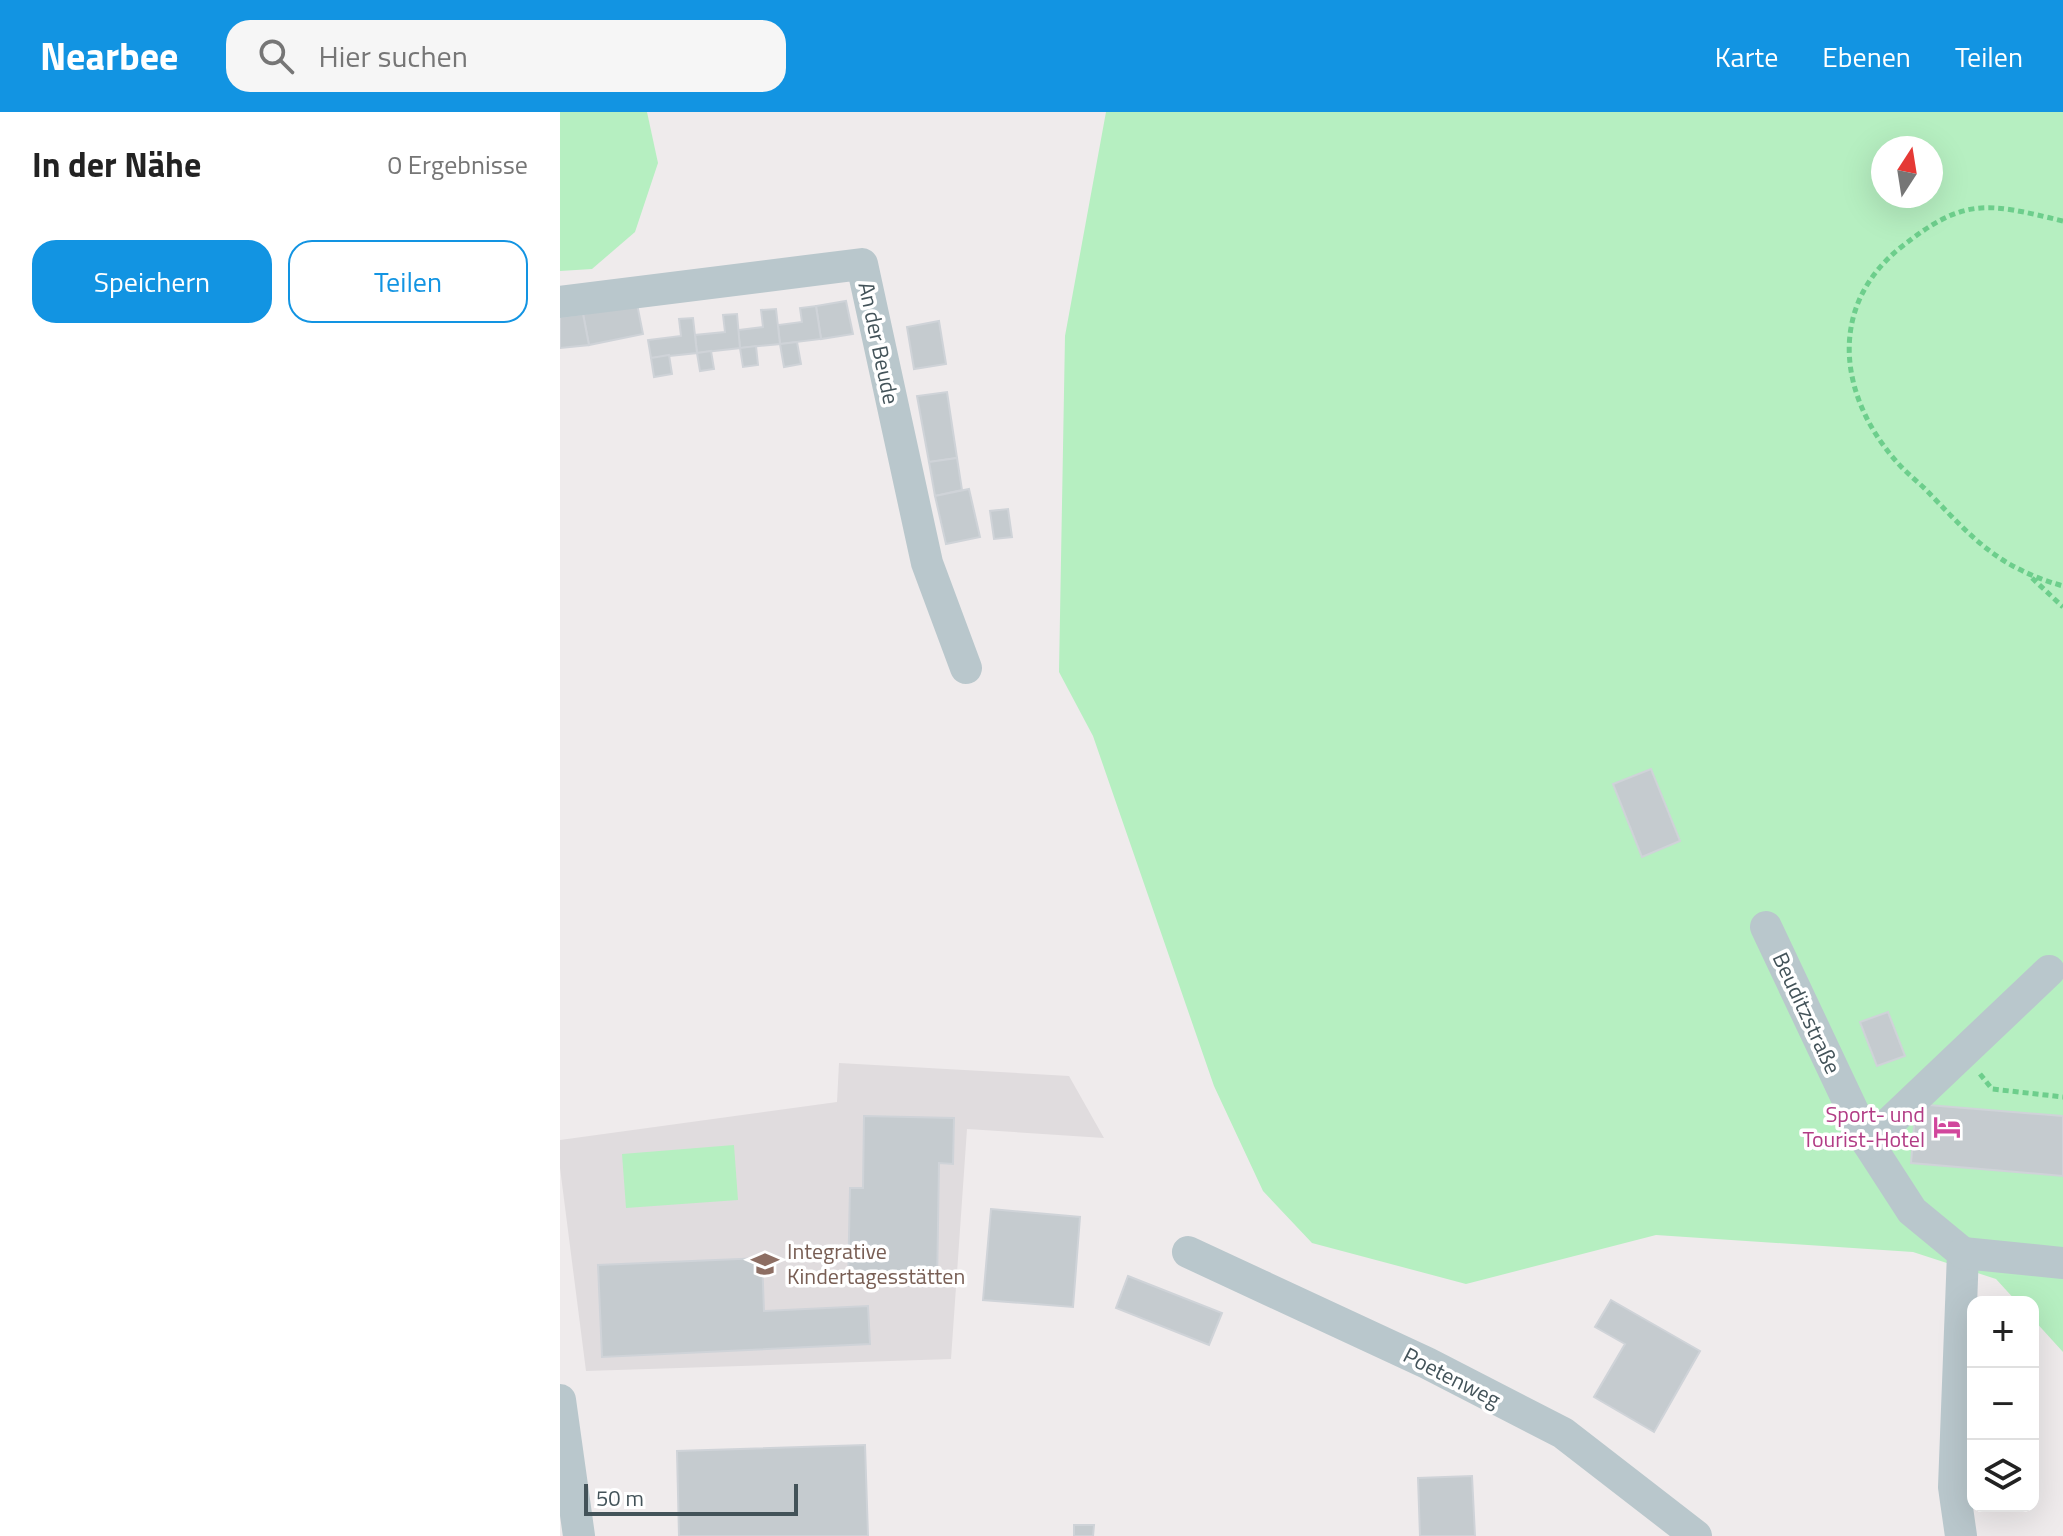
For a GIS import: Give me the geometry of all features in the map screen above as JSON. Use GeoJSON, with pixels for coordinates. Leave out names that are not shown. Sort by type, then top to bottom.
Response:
{"type":"FeatureCollection","features":[{"type":"Feature","properties":{"kind":"street","name":"An der Beude"},"geometry":{"type":"LineString","coordinates":[[560,302],[862,264],[927,563],[966,668]]}},
{"type":"Feature","properties":{"kind":"street","name":"Beuditzstraße"},"geometry":{"type":"LineString","coordinates":[[1766,927],[1868,1143],[1912,1211],[1963,1253]]}},
{"type":"Feature","properties":{"kind":"street"},"geometry":{"type":"LineString","coordinates":[[1868,1143],[2049,971]]}},
{"type":"Feature","properties":{"kind":"street","name":"Poetenweg"},"geometry":{"type":"LineString","coordinates":[[1188,1252],[1427,1363],[1563,1433],[1661,1505],[1696,1536]]}},
{"type":"Feature","properties":{"kind":"street"},"geometry":{"type":"LineString","coordinates":[[1961,1536],[1954,1487],[1963,1253],[2063,1263]]}},
{"type":"Feature","properties":{"kind":"street"},"geometry":{"type":"LineString","coordinates":[[560,1400],[579,1536]]}},
{"type":"Feature","properties":{"kind":"path"},"geometry":{"type":"LineString","coordinates":[[2063,221],[1999,206],[1976,205],[1945,217],[1886,259],[1864,286],[1850,324],[1848,358],[1857,397],[1895,461],[1987,551],[2031,577],[2063,607]]}},
{"type":"Feature","properties":{"kind":"path"},"geometry":{"type":"LineString","coordinates":[[2031,577],[2063,586]]}},
{"type":"Feature","properties":{"kind":"path"},"geometry":{"type":"LineString","coordinates":[[1971,1043],[1972,1062],[1992,1089],[2063,1097]]}},
{"type":"Feature","properties":{"kind":"shaded area","name":"Integrative Kindertagesstätten"},"geometry":{"type":"Polygon","coordinates":[[[839,1063],[1069,1076],[1104,1138],[967,1129],[951,1359],[586,1371],[560,1168],[560,1140],[837,1102],[839,1063]]]}},
{"type":"Feature","properties":{"kind":"green space"},"geometry":{"type":"Polygon","coordinates":[[[560,112],[647,112],[658,163],[635,232],[592,269],[560,271],[560,112]]]}},
{"type":"Feature","properties":{"kind":"green space"},"geometry":{"type":"Polygon","coordinates":[[[1106,112],[2063,112],[2063,1352],[2039,1326],[2039,1296],[2012,1296],[1996,1279],[1913,1252],[1656,1235],[1466,1284],[1312,1243],[1263,1191],[1214,1086],[1093,736],[1059,672],[1065,336],[1106,112]]]}},
{"type":"Feature","properties":{"kind":"green space"},"geometry":{"type":"Polygon","coordinates":[[[734,1145],[738,1200],[626,1208],[622,1154],[734,1145]]]}},
{"type":"Feature","properties":{"kind":"building"},"geometry":{"type":"Polygon","coordinates":[[[846,301],[853,334],[821,339],[816,306],[846,301]]]}},
{"type":"Feature","properties":{"kind":"building"},"geometry":{"type":"Polygon","coordinates":[[[637,304],[643,334],[589,345],[583,314],[637,304]]]}},
{"type":"Feature","properties":{"kind":"building"},"geometry":{"type":"Polygon","coordinates":[[[816,306],[821,339],[780,344],[778,325],[802,322],[800,308],[816,306]]]}},
{"type":"Feature","properties":{"kind":"building"},"geometry":{"type":"Polygon","coordinates":[[[776,309],[780,344],[740,348],[738,330],[763,327],[761,310],[776,309]]]}},
{"type":"Feature","properties":{"kind":"building"},"geometry":{"type":"Polygon","coordinates":[[[583,314],[589,345],[560,348],[560,317],[583,314]]]}},
{"type":"Feature","properties":{"kind":"building"},"geometry":{"type":"Polygon","coordinates":[[[737,314],[740,348],[697,353],[695,335],[725,332],[723,315],[737,314]]]}},
{"type":"Feature","properties":{"kind":"building"},"geometry":{"type":"Polygon","coordinates":[[[693,318],[697,353],[651,358],[648,340],[681,336],[679,319],[693,318]]]}},
{"type":"Feature","properties":{"kind":"building"},"geometry":{"type":"Polygon","coordinates":[[[939,321],[946,364],[914,369],[907,327],[939,321]]]}},
{"type":"Feature","properties":{"kind":"building"},"geometry":{"type":"Polygon","coordinates":[[[797,342],[801,364],[784,367],[780,344],[797,342]]]}},
{"type":"Feature","properties":{"kind":"building"},"geometry":{"type":"Polygon","coordinates":[[[756,346],[758,365],[743,367],[740,348],[756,346]]]}},
{"type":"Feature","properties":{"kind":"building"},"geometry":{"type":"Polygon","coordinates":[[[711,351],[714,369],[700,371],[697,353],[711,351]]]}},
{"type":"Feature","properties":{"kind":"building"},"geometry":{"type":"Polygon","coordinates":[[[669,355],[672,374],[654,377],[651,358],[669,355]]]}},
{"type":"Feature","properties":{"kind":"building"},"geometry":{"type":"Polygon","coordinates":[[[947,392],[957,458],[929,462],[917,396],[947,392]]]}},
{"type":"Feature","properties":{"kind":"building"},"geometry":{"type":"Polygon","coordinates":[[[957,458],[962,490],[935,496],[929,462],[957,458]]]}},
{"type":"Feature","properties":{"kind":"building"},"geometry":{"type":"Polygon","coordinates":[[[969,489],[980,537],[946,544],[935,496],[969,489]]]}},
{"type":"Feature","properties":{"kind":"building"},"geometry":{"type":"Polygon","coordinates":[[[1008,509],[1012,537],[994,539],[990,511],[1008,509]]]}},
{"type":"Feature","properties":{"kind":"building"},"geometry":{"type":"Polygon","coordinates":[[[1651,769],[1680,841],[1642,857],[1613,784],[1651,769]]]}},
{"type":"Feature","properties":{"kind":"building"},"geometry":{"type":"Polygon","coordinates":[[[1888,1012],[1905,1056],[1877,1066],[1860,1022],[1888,1012]]]}},
{"type":"Feature","properties":{"kind":"building"},"geometry":{"type":"Polygon","coordinates":[[[1916,1104],[2063,1116],[2063,1176],[1911,1163],[1916,1104]]]}},
{"type":"Feature","properties":{"kind":"building"},"geometry":{"type":"Polygon","coordinates":[[[864,1116],[954,1118],[953,1164],[939,1163],[937,1286],[848,1284],[850,1188],[863,1188],[864,1116]]]}},
{"type":"Feature","properties":{"kind":"building"},"geometry":{"type":"Polygon","coordinates":[[[991,1209],[1080,1217],[1073,1307],[983,1300],[991,1209]]]}},
{"type":"Feature","properties":{"kind":"building"},"geometry":{"type":"Polygon","coordinates":[[[762,1258],[764,1311],[868,1306],[870,1344],[602,1357],[598,1265],[762,1258]]]}},
{"type":"Feature","properties":{"kind":"building"},"geometry":{"type":"Polygon","coordinates":[[[1128,1276],[1222,1313],[1209,1345],[1116,1308],[1128,1276]]]}},
{"type":"Feature","properties":{"kind":"building"},"geometry":{"type":"Polygon","coordinates":[[[1611,1300],[1700,1351],[1654,1432],[1594,1397],[1625,1344],[1595,1327],[1611,1300]]]}},
{"type":"Feature","properties":{"kind":"building"},"geometry":{"type":"Polygon","coordinates":[[[865,1445],[868,1536],[679,1536],[677,1451],[865,1445]]]}},
{"type":"Feature","properties":{"kind":"building"},"geometry":{"type":"Polygon","coordinates":[[[1472,1476],[1475,1536],[1420,1536],[1418,1478],[1472,1476]]]}},
{"type":"Feature","properties":{"kind":"building"},"geometry":{"type":"Polygon","coordinates":[[[1074,1525],[1094,1525],[1093,1536],[1074,1536],[1074,1525]]]}},
{"type":"Feature","properties":{"kind":"place","name":"Sport- und Tourist-Hotel"},"geometry":{"type":"Point","coordinates":[1947,1127]}},
{"type":"Feature","properties":{"kind":"place","name":"Integrative Kindertagesstätten"},"geometry":{"type":"Point","coordinates":[765,1264]}}]}
